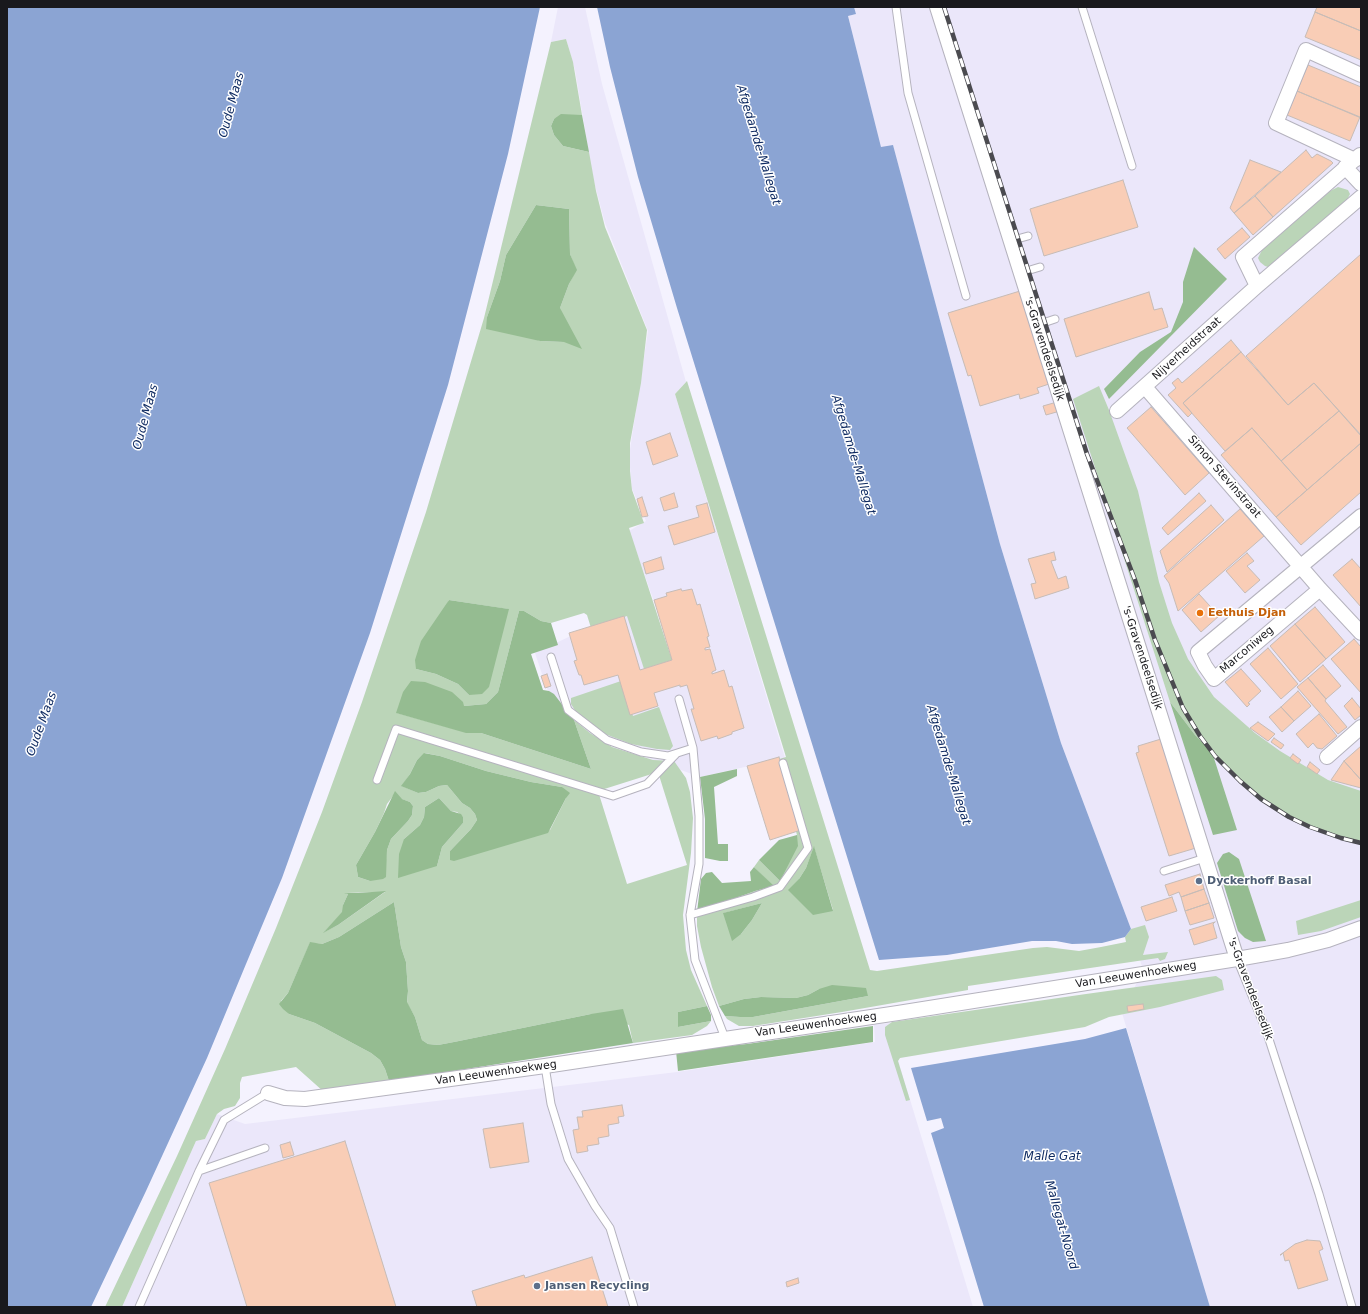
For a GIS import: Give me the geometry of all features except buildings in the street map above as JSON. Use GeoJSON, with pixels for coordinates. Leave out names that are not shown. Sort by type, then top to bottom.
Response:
{"type":"FeatureCollection","features":[{"type":"Feature","properties":{"kind":"street","name":"'s-Gravendeelsedijk"},"geometry":{"type":"LineString","coordinates":[[937,7],[1237,959]]}},
{"type":"Feature","properties":{"kind":"street"},"geometry":{"type":"LineString","coordinates":[[1361,75],[1306,50],[1276,123],[1354,160],[1361,184]]}},
{"type":"Feature","properties":{"kind":"street"},"geometry":{"type":"LineString","coordinates":[[1257,286],[1243,256],[1354,160]]}},
{"type":"Feature","properties":{"kind":"street","name":"Nijverheidstraat"},"geometry":{"type":"LineString","coordinates":[[1117,411],[1257,286],[1361,197]]}},
{"type":"Feature","properties":{"kind":"street","name":"Simon Stevinstraat"},"geometry":{"type":"LineString","coordinates":[[1145,387],[1302,566],[1320,589],[1361,633]]}},
{"type":"Feature","properties":{"kind":"street","name":"Marconiweg"},"geometry":{"type":"LineString","coordinates":[[1320,589],[1214,679],[1198,652],[1361,516]]}},
{"type":"Feature","properties":{"kind":"street"},"geometry":{"type":"LineString","coordinates":[[1327,757],[1361,728]]}},
{"type":"Feature","properties":{"kind":"street","name":"Van Leeuwenhoekweg"},"geometry":{"type":"LineString","coordinates":[[268,1093],[286,1098],[305,1099],[546,1066],[898,1013],[1288,950],[1328,940],[1361,928]]}},
{"type":"Feature","properties":{"kind":"lane"},"geometry":{"type":"LineString","coordinates":[[896,7],[908,93],[966,296]]}},
{"type":"Feature","properties":{"kind":"lane"},"geometry":{"type":"LineString","coordinates":[[1082,7],[1132,166]]}},
{"type":"Feature","properties":{"kind":"lane"},"geometry":{"type":"LineString","coordinates":[[1010,241],[1028,236]]}},
{"type":"Feature","properties":{"kind":"lane"},"geometry":{"type":"LineString","coordinates":[[1020,273],[1040,267]]}},
{"type":"Feature","properties":{"kind":"lane"},"geometry":{"type":"LineString","coordinates":[[1037,325],[1055,319]]}},
{"type":"Feature","properties":{"kind":"lane"},"geometry":{"type":"LineString","coordinates":[[551,657],[568,710],[607,740],[641,752],[668,756],[693,748]]}},
{"type":"Feature","properties":{"kind":"lane"},"geometry":{"type":"LineString","coordinates":[[679,699],[693,748],[699,816],[699,864],[690,915],[695,960],[725,1038]]}},
{"type":"Feature","properties":{"kind":"lane"},"geometry":{"type":"LineString","coordinates":[[377,780],[396,729],[613,796],[647,784],[677,753]]}},
{"type":"Feature","properties":{"kind":"lane"},"geometry":{"type":"LineString","coordinates":[[690,915],[753,897],[780,887],[808,848],[782,763]]}},
{"type":"Feature","properties":{"kind":"lane"},"geometry":{"type":"LineString","coordinates":[[1164,871],[1205,858]]}},
{"type":"Feature","properties":{"kind":"lane","name":"'s-Gravendeelsedijk"},"geometry":{"type":"LineString","coordinates":[[1237,959],[1266,1030],[1319,1194],[1352,1307]]}},
{"type":"Feature","properties":{"kind":"lane"},"geometry":{"type":"LineString","coordinates":[[546,1066],[550,1104],[568,1159],[595,1206],[610,1228],[634,1307]]}},
{"type":"Feature","properties":{"kind":"lane"},"geometry":{"type":"LineString","coordinates":[[139,1307],[199,1171],[224,1120],[268,1093]]}},
{"type":"Feature","properties":{"kind":"lane"},"geometry":{"type":"LineString","coordinates":[[199,1171],[265,1148]]}},
{"type":"Feature","properties":{"kind":"shaded area"},"geometry":{"type":"Polygon","coordinates":[[[558,7],[585,7],[602,84],[686,382],[675,394],[785,758],[700,777],[585,735],[547,689],[535,653],[598,623],[574,566],[674,658],[629,531],[646,521],[632,489],[629,456],[648,331],[605,223],[593,178],[575,70],[566,39],[551,42],[558,7]]]}},
{"type":"Feature","properties":{"kind":"shaded area"},"geometry":{"type":"Polygon","coordinates":[[[854,7],[1361,7],[1361,1307],[1210,1307],[1122,1013],[1143,970],[1131,929],[1061,743],[1000,544],[893,146],[881,148],[848,16],[856,14],[854,7]]]}},
{"type":"Feature","properties":{"kind":"shaded area"},"geometry":{"type":"Polygon","coordinates":[[[890,1023],[898,1060],[973,1307],[122,1307],[196,1141],[205,1139],[217,1114],[245,1124],[677,1072],[875,1042],[874,1025],[890,1023]]]}},
{"type":"Feature","properties":{"kind":"green space"},"geometry":{"type":"Polygon","coordinates":[[[566,39],[573,62],[582,115],[573,115],[554,119],[551,126],[554,135],[563,146],[589,152],[596,191],[605,227],[647,330],[641,383],[630,443],[632,490],[644,523],[629,528],[672,660],[644,669],[627,616],[591,628],[587,615],[584,613],[551,623],[541,621],[524,611],[519,611],[498,692],[486,704],[464,706],[399,706],[397,713],[465,732],[481,733],[591,769],[574,720],[590,733],[612,747],[653,760],[674,761],[686,778],[690,792],[693,818],[691,853],[683,915],[686,950],[691,970],[707,1006],[678,1012],[678,1027],[711,1021],[707,1026],[692,1035],[633,1043],[629,1025],[591,1014],[438,1045],[428,1044],[422,1040],[415,1017],[407,1003],[408,991],[406,962],[401,947],[394,902],[339,937],[322,944],[310,943],[288,993],[281,1001],[289,1014],[315,1023],[371,1053],[380,1060],[389,1081],[324,1092],[296,1067],[242,1077],[240,1083],[240,1098],[235,1106],[224,1109],[217,1114],[205,1139],[196,1141],[122,1307],[105,1307],[177,1156],[225,1049],[276,928],[322,812],[362,702],[426,512],[484,318],[551,42],[566,39]],[[536,205],[506,255],[500,281],[487,317],[540,341],[564,342],[560,308],[576,270],[570,254],[569,209],[536,205]],[[449,600],[416,669],[436,674],[458,684],[469,695],[508,609],[449,600]],[[425,753],[417,760],[402,786],[418,793],[447,785],[462,803],[470,808],[475,814],[477,820],[471,829],[450,851],[550,830],[566,798],[562,787],[531,782],[486,771],[440,756],[425,753]],[[658,772],[598,791],[627,884],[687,865],[658,772]],[[393,796],[387,804],[384,813],[356,865],[358,877],[370,881],[386,860],[387,850],[391,839],[412,815],[413,806],[410,802],[393,796]],[[439,798],[425,807],[424,817],[420,825],[404,839],[437,866],[442,847],[463,823],[463,817],[457,812],[451,811],[439,798]],[[385,892],[346,893],[348,894],[343,905],[343,912],[324,932],[338,925],[385,892]]]}},
{"type":"Feature","properties":{"kind":"green space"},"geometry":{"type":"Polygon","coordinates":[[[561,114],[582,115],[589,152],[563,146],[554,135],[551,126],[554,119],[561,114]]]}},
{"type":"Feature","properties":{"kind":"green space"},"geometry":{"type":"Polygon","coordinates":[[[1338,187],[1348,190],[1350,194],[1346,202],[1268,267],[1260,262],[1258,258],[1262,250],[1330,191],[1338,187]]]}},
{"type":"Feature","properties":{"kind":"green space"},"geometry":{"type":"Polygon","coordinates":[[[536,205],[569,209],[570,254],[577,270],[569,284],[560,308],[582,349],[564,342],[540,341],[486,329],[487,317],[500,281],[506,255],[536,205]]]}},
{"type":"Feature","properties":{"kind":"green space"},"geometry":{"type":"Polygon","coordinates":[[[1194,247],[1227,279],[1109,399],[1104,389],[1140,352],[1171,332],[1183,302],[1183,282],[1194,247]]]}},
{"type":"Feature","properties":{"kind":"green space"},"geometry":{"type":"Polygon","coordinates":[[[687,381],[870,970],[877,971],[1033,948],[1047,947],[1079,951],[1126,942],[1125,937],[1131,929],[1145,925],[1149,937],[1143,955],[1168,952],[1165,959],[1160,961],[1158,958],[968,986],[968,990],[753,1026],[739,1026],[727,1019],[725,1016],[753,1017],[868,996],[819,989],[808,995],[796,998],[761,997],[744,999],[719,1006],[712,987],[701,947],[697,926],[697,912],[773,886],[754,867],[759,860],[780,881],[797,835],[776,760],[786,757],[675,394],[687,381]],[[814,847],[806,868],[799,879],[833,910],[814,847]],[[762,903],[724,913],[741,934],[752,920],[762,903]]]}},
{"type":"Feature","properties":{"kind":"green space"},"geometry":{"type":"Polygon","coordinates":[[[1099,386],[1138,491],[1159,582],[1172,623],[1188,659],[1214,697],[1255,733],[1280,751],[1328,780],[1361,791],[1361,843],[1349,841],[1311,828],[1275,810],[1245,787],[1195,735],[1170,702],[1073,399],[1099,386]]]}},
{"type":"Feature","properties":{"kind":"green space"},"geometry":{"type":"Polygon","coordinates":[[[449,600],[509,609],[489,687],[482,694],[469,695],[458,684],[436,674],[416,669],[415,660],[421,641],[449,600]]]}},
{"type":"Feature","properties":{"kind":"green space"},"geometry":{"type":"Polygon","coordinates":[[[519,611],[524,611],[541,621],[551,623],[558,645],[531,654],[543,690],[554,694],[574,720],[591,769],[481,733],[466,733],[396,713],[403,692],[411,681],[425,682],[452,692],[463,702],[464,706],[486,704],[498,692],[519,611]]]}},
{"type":"Feature","properties":{"kind":"green space"},"geometry":{"type":"Polygon","coordinates":[[[621,681],[633,716],[659,707],[673,746],[670,750],[631,744],[605,734],[576,712],[571,704],[571,698],[621,681]]]}},
{"type":"Feature","properties":{"kind":"green space"},"geometry":{"type":"Polygon","coordinates":[[[1170,702],[1195,735],[1212,752],[1237,830],[1213,835],[1170,702]]]}},
{"type":"Feature","properties":{"kind":"green space"},"geometry":{"type":"Polygon","coordinates":[[[424,753],[440,756],[486,771],[531,782],[562,787],[570,793],[548,833],[454,861],[450,860],[450,851],[471,829],[477,820],[475,814],[470,808],[462,803],[447,785],[418,793],[401,786],[410,774],[417,760],[424,753]]]}},
{"type":"Feature","properties":{"kind":"green space"},"geometry":{"type":"Polygon","coordinates":[[[737,769],[737,776],[714,787],[718,844],[728,844],[728,861],[705,858],[705,819],[700,777],[737,769]]]}},
{"type":"Feature","properties":{"kind":"green space"},"geometry":{"type":"Polygon","coordinates":[[[395,791],[402,799],[410,802],[413,806],[412,815],[408,821],[391,839],[387,850],[386,877],[383,879],[370,881],[358,877],[356,865],[375,832],[395,791]]]}},
{"type":"Feature","properties":{"kind":"green space"},"geometry":{"type":"Polygon","coordinates":[[[439,798],[451,811],[461,814],[463,817],[463,823],[442,847],[437,866],[398,878],[399,854],[404,839],[420,825],[424,817],[425,807],[439,798]]]}},
{"type":"Feature","properties":{"kind":"green space"},"geometry":{"type":"Polygon","coordinates":[[[797,835],[798,846],[780,881],[759,860],[779,840],[797,835]]]}},
{"type":"Feature","properties":{"kind":"green space"},"geometry":{"type":"Polygon","coordinates":[[[814,846],[833,911],[813,915],[788,890],[799,879],[806,868],[814,846]]]}},
{"type":"Feature","properties":{"kind":"green space"},"geometry":{"type":"Polygon","coordinates":[[[1229,852],[1239,859],[1266,941],[1253,942],[1245,938],[1238,931],[1217,863],[1223,854],[1229,852]]]}},
{"type":"Feature","properties":{"kind":"green space"},"geometry":{"type":"Polygon","coordinates":[[[754,867],[774,886],[755,891],[697,912],[701,879],[706,873],[712,872],[722,883],[751,881],[750,872],[754,867]]]}},
{"type":"Feature","properties":{"kind":"green space"},"geometry":{"type":"Polygon","coordinates":[[[386,891],[338,925],[323,933],[342,912],[343,905],[348,894],[344,893],[386,891]]]}},
{"type":"Feature","properties":{"kind":"green space"},"geometry":{"type":"Polygon","coordinates":[[[1361,900],[1361,917],[1321,931],[1298,935],[1296,921],[1361,900]]]}},
{"type":"Feature","properties":{"kind":"green space"},"geometry":{"type":"Polygon","coordinates":[[[394,902],[401,947],[406,962],[408,991],[407,1002],[415,1017],[422,1040],[428,1044],[438,1045],[591,1014],[623,1009],[633,1043],[389,1081],[380,1060],[371,1053],[315,1023],[289,1014],[279,1004],[288,993],[310,942],[322,944],[339,937],[394,902]]]}},
{"type":"Feature","properties":{"kind":"green space"},"geometry":{"type":"Polygon","coordinates":[[[762,903],[752,920],[741,934],[732,941],[723,913],[762,903]]]}},
{"type":"Feature","properties":{"kind":"green space"},"geometry":{"type":"Polygon","coordinates":[[[1216,976],[1222,980],[1224,990],[1160,1007],[1109,1017],[1085,1027],[900,1058],[898,1061],[910,1100],[906,1101],[885,1035],[885,1027],[892,1022],[1216,976]]]}},
{"type":"Feature","properties":{"kind":"green space"},"geometry":{"type":"Polygon","coordinates":[[[832,985],[866,988],[868,996],[753,1017],[725,1016],[719,1006],[744,999],[761,997],[796,998],[808,995],[819,989],[832,985]]]}},
{"type":"Feature","properties":{"kind":"green space"},"geometry":{"type":"Polygon","coordinates":[[[707,1006],[711,1015],[711,1021],[678,1027],[678,1012],[707,1006]]]}},
{"type":"Feature","properties":{"kind":"green space"},"geometry":{"type":"Polygon","coordinates":[[[873,1026],[873,1042],[678,1071],[676,1051],[747,1044],[873,1026]]]}},
{"type":"Feature","properties":{"kind":"water","name":"Oude Maas"},"geometry":{"type":"Polygon","coordinates":[[[7,7],[540,7],[508,154],[448,385],[370,633],[282,878],[207,1058],[91,1307],[7,1307],[7,7]]]}},
{"type":"Feature","properties":{"kind":"water","name":"Afgedamde-Mallegat"},"geometry":{"type":"Polygon","coordinates":[[[597,7],[854,7],[856,14],[848,16],[881,147],[893,145],[1000,544],[1061,743],[1131,929],[1125,937],[1102,943],[1072,944],[1056,941],[1032,941],[947,955],[879,960],[677,308],[638,177],[610,67],[597,7]]]}},
{"type":"Feature","properties":{"kind":"water","name":"Malle Gat"},"geometry":{"type":"Polygon","coordinates":[[[1126,1028],[1210,1307],[984,1307],[931,1133],[944,1128],[941,1118],[927,1121],[911,1068],[1085,1039],[1126,1028]]]}},
{"type":"Feature","properties":{"kind":"railway"},"geometry":{"type":"LineString","coordinates":[[944,7],[1087,454],[1135,580],[1155,640],[1183,708],[1200,736],[1215,756],[1261,799],[1289,817],[1310,827],[1341,838],[1361,843]]}},
{"type":"Feature","properties":{"kind":"place","name":"Eethuis Djan"},"geometry":{"type":"Point","coordinates":[1200,613]}},
{"type":"Feature","properties":{"kind":"place","name":"Dyckerhoff Basal"},"geometry":{"type":"Point","coordinates":[1199,881]}},
{"type":"Feature","properties":{"kind":"place","name":"Jansen Recycling"},"geometry":{"type":"Point","coordinates":[537,1286]}},
{"type":"Feature","properties":{"kind":"water label","name":"Mallegat-Noord"},"geometry":{"type":"Point","coordinates":[1061,1225]}}]}
